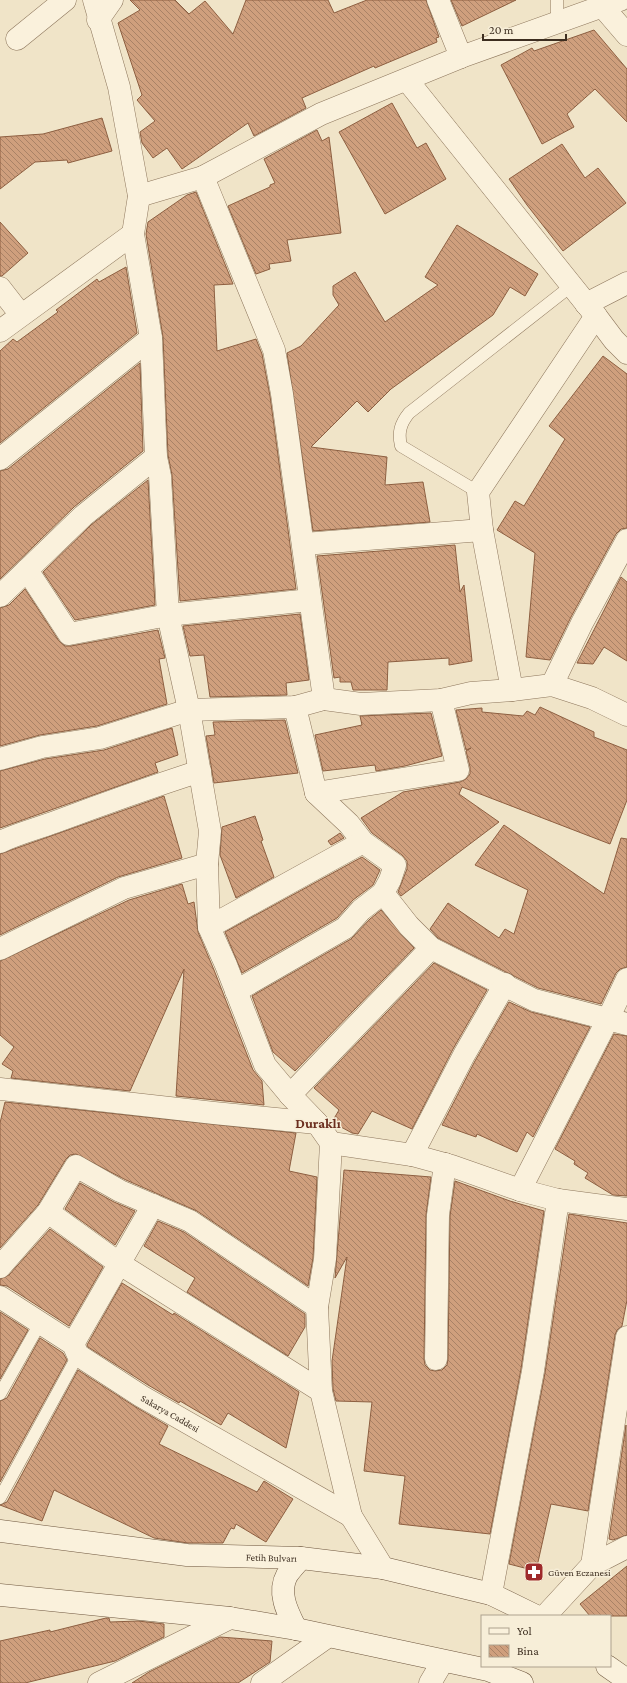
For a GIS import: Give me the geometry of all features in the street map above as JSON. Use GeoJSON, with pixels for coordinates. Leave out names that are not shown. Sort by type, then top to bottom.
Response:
{"type":"FeatureCollection","features":[{"type":"Feature","properties":{"kind":"street"},"geometry":{"type":"LineString","coordinates":[[17,39],[65,0]]}},
{"type":"Feature","properties":{"kind":"street"},"geometry":{"type":"LineString","coordinates":[[112,0],[96,10],[119,87],[139,196],[133,234],[151,338],[156,457],[161,484],[168,615],[190,710],[210,831],[207,864],[209,927],[236,991],[264,1065],[290,1095],[317,1122],[331,1143],[326,1259],[317,1307],[321,1391],[352,1516],[383,1568]]}},
{"type":"Feature","properties":{"kind":"street"},"geometry":{"type":"LineString","coordinates":[[438,0],[462,57]]}},
{"type":"Feature","properties":{"kind":"street"},"geometry":{"type":"LineString","coordinates":[[139,196],[203,177],[321,114],[462,57],[611,4],[627,35]]}},
{"type":"Feature","properties":{"kind":"street"},"geometry":{"type":"LineString","coordinates":[[407,80],[614,340],[627,353]]}},
{"type":"Feature","properties":{"kind":"street"},"geometry":{"type":"LineString","coordinates":[[203,177],[274,350],[304,544],[310,600],[324,699]]}},
{"type":"Feature","properties":{"kind":"street"},"geometry":{"type":"LineString","coordinates":[[0,330],[20,314],[133,234]]}},
{"type":"Feature","properties":{"kind":"street"},"geometry":{"type":"LineString","coordinates":[[512,690],[482,530],[478,492],[591,310],[627,283]]}},
{"type":"Feature","properties":{"kind":"street"},"geometry":{"type":"LineString","coordinates":[[0,288],[20,314]]}},
{"type":"Feature","properties":{"kind":"street"},"geometry":{"type":"LineString","coordinates":[[0,459],[151,338]]}},
{"type":"Feature","properties":{"kind":"street"},"geometry":{"type":"LineString","coordinates":[[0,596],[83,516],[156,457]]}},
{"type":"Feature","properties":{"kind":"street"},"geometry":{"type":"LineString","coordinates":[[304,544],[482,530]]}},
{"type":"Feature","properties":{"kind":"street"},"geometry":{"type":"LineString","coordinates":[[552,685],[582,623],[627,540]]}},
{"type":"Feature","properties":{"kind":"street"},"geometry":{"type":"LineString","coordinates":[[27,570],[69,634],[168,615],[310,600]]}},
{"type":"Feature","properties":{"kind":"street"},"geometry":{"type":"LineString","coordinates":[[0,759],[42,747],[100,738],[190,710],[295,707],[324,699],[361,704],[441,700],[471,692],[512,690],[552,685],[592,698],[627,715]]}},
{"type":"Feature","properties":{"kind":"street"},"geometry":{"type":"LineString","coordinates":[[316,794],[458,770],[441,700]]}},
{"type":"Feature","properties":{"kind":"street"},"geometry":{"type":"LineString","coordinates":[[236,991],[345,928],[361,910],[383,893],[395,866],[362,842],[349,824],[316,794],[295,707]]}},
{"type":"Feature","properties":{"kind":"street"},"geometry":{"type":"LineString","coordinates":[[0,842],[22,832],[49,824],[200,770]]}},
{"type":"Feature","properties":{"kind":"street"},"geometry":{"type":"LineString","coordinates":[[209,927],[362,842]]}},
{"type":"Feature","properties":{"kind":"street"},"geometry":{"type":"LineString","coordinates":[[0,949],[124,888],[207,864]]}},
{"type":"Feature","properties":{"kind":"street"},"geometry":{"type":"LineString","coordinates":[[383,893],[410,926],[431,948],[505,984],[534,1000],[618,1022]]}},
{"type":"Feature","properties":{"kind":"street"},"geometry":{"type":"LineString","coordinates":[[290,1095],[431,948]]}},
{"type":"Feature","properties":{"kind":"street"},"geometry":{"type":"LineString","coordinates":[[520,1190],[618,1022],[627,979]]}},
{"type":"Feature","properties":{"kind":"street"},"geometry":{"type":"LineString","coordinates":[[412,1155],[464,1055],[505,984]]}},
{"type":"Feature","properties":{"kind":"street"},"geometry":{"type":"LineString","coordinates":[[0,1089],[206,1112],[317,1122]]}},
{"type":"Feature","properties":{"kind":"street"},"geometry":{"type":"LineString","coordinates":[[331,1143],[412,1155],[445,1164],[520,1190],[558,1200],[627,1209]]}},
{"type":"Feature","properties":{"kind":"street"},"geometry":{"type":"LineString","coordinates":[[436,1359],[438,1215],[445,1164]]}},
{"type":"Feature","properties":{"kind":"street"},"geometry":{"type":"LineString","coordinates":[[0,1267],[48,1212],[76,1166],[120,1191],[190,1221],[317,1307]]}},
{"type":"Feature","properties":{"kind":"street"},"geometry":{"type":"LineString","coordinates":[[500,1603],[558,1200]]}},
{"type":"Feature","properties":{"kind":"street"},"geometry":{"type":"LineString","coordinates":[[75,1350],[153,1205]]}},
{"type":"Feature","properties":{"kind":"street"},"geometry":{"type":"LineString","coordinates":[[48,1212],[120,1264],[321,1391]]}},
{"type":"Feature","properties":{"kind":"street","name":"Sakarya Caddesi"},"geometry":{"type":"LineString","coordinates":[[0,1298],[141,1396],[352,1516]]}},
{"type":"Feature","properties":{"kind":"street"},"geometry":{"type":"LineString","coordinates":[[592,1565],[627,1337]]}},
{"type":"Feature","properties":{"kind":"street","name":"Fetih Bulvarı"},"geometry":{"type":"LineString","coordinates":[[0,1531],[186,1555],[301,1558],[383,1568],[500,1603],[533,1615]]}},
{"type":"Feature","properties":{"kind":"street"},"geometry":{"type":"LineString","coordinates":[[546,1615],[592,1565],[627,1547]]}},
{"type":"Feature","properties":{"kind":"street"},"geometry":{"type":"LineString","coordinates":[[296,1629],[285,1609],[283,1591],[286,1576],[301,1558]]}},
{"type":"Feature","properties":{"kind":"street"},"geometry":{"type":"LineString","coordinates":[[0,1595],[230,1618],[296,1629],[327,1637],[443,1661],[481,1667]]}},
{"type":"Feature","properties":{"kind":"street"},"geometry":{"type":"LineString","coordinates":[[99,1683],[230,1618]]}},
{"type":"Feature","properties":{"kind":"street"},"geometry":{"type":"LineString","coordinates":[[262,1683],[327,1637]]}},
{"type":"Feature","properties":{"kind":"street"},"geometry":{"type":"LineString","coordinates":[[430,1683],[443,1661]]}},
{"type":"Feature","properties":{"kind":"street"},"geometry":{"type":"LineString","coordinates":[[608,1667],[627,1680]]}},
{"type":"Feature","properties":{"kind":"street"},"geometry":{"type":"LineString","coordinates":[[490,1668],[522,1683]]}},
{"type":"Feature","properties":{"kind":"lane"},"geometry":{"type":"LineString","coordinates":[[557,0],[557,24]]}},
{"type":"Feature","properties":{"kind":"lane"},"geometry":{"type":"LineString","coordinates":[[478,492],[401,446],[400,430],[403,421],[409,413],[571,286]]}},
{"type":"Feature","properties":{"kind":"lane"},"geometry":{"type":"LineString","coordinates":[[0,1394],[39,1324]]}},
{"type":"Feature","properties":{"kind":"lane"},"geometry":{"type":"LineString","coordinates":[[0,1498],[75,1350]]}},
{"type":"Feature","properties":{"kind":"building"},"geometry":{"type":"Polygon","coordinates":[[[130,0],[175,0],[189,14],[205,1],[233,34],[246,0],[328,0],[334,13],[367,0],[426,0],[439,37],[436,38],[437,42],[375,68],[374,66],[302,98],[306,108],[254,136],[248,123],[182,169],[167,148],[153,158],[142,143],[140,132],[155,121],[137,100],[142,95],[118,23],[140,10],[130,0]]]}},
{"type":"Feature","properties":{"kind":"building"},"geometry":{"type":"Polygon","coordinates":[[[451,0],[516,0],[462,26],[451,0]]]}},
{"type":"Feature","properties":{"kind":"building"},"geometry":{"type":"Polygon","coordinates":[[[594,30],[627,69],[627,122],[595,89],[567,114],[574,127],[542,144],[501,65],[532,48],[534,51],[594,30]]]}},
{"type":"Feature","properties":{"kind":"building"},"geometry":{"type":"Polygon","coordinates":[[[392,103],[417,148],[426,143],[446,179],[385,214],[339,132],[392,103]]]}},
{"type":"Feature","properties":{"kind":"building"},"geometry":{"type":"Polygon","coordinates":[[[102,118],[112,151],[68,163],[67,160],[35,162],[0,189],[0,137],[43,134],[102,118]]]}},
{"type":"Feature","properties":{"kind":"building"},"geometry":{"type":"Polygon","coordinates":[[[317,130],[322,141],[329,137],[341,233],[287,240],[291,261],[269,264],[270,269],[256,274],[228,206],[270,187],[270,185],[275,183],[264,159],[317,130]]]}},
{"type":"Feature","properties":{"kind":"building"},"geometry":{"type":"Polygon","coordinates":[[[562,144],[585,178],[598,168],[626,203],[563,251],[527,205],[509,179],[562,144]]]}},
{"type":"Feature","properties":{"kind":"building"},"geometry":{"type":"Polygon","coordinates":[[[196,192],[233,284],[214,285],[217,351],[256,339],[262,354],[270,396],[296,589],[180,601],[172,475],[168,455],[163,337],[146,234],[148,222],[187,195],[196,192]]]}},
{"type":"Feature","properties":{"kind":"building"},"geometry":{"type":"Polygon","coordinates":[[[0,222],[28,253],[2,276],[0,276],[0,222]]]}},
{"type":"Feature","properties":{"kind":"building"},"geometry":{"type":"Polygon","coordinates":[[[457,225],[538,274],[525,296],[510,287],[493,315],[391,389],[368,412],[357,401],[311,447],[387,457],[385,485],[423,482],[430,522],[313,531],[287,353],[301,346],[339,305],[333,295],[333,286],[355,272],[385,322],[438,285],[425,277],[457,225]]]}},
{"type":"Feature","properties":{"kind":"building"},"geometry":{"type":"Polygon","coordinates":[[[126,267],[137,333],[0,443],[0,351],[13,339],[17,342],[58,312],[56,310],[97,279],[99,282],[126,267]]]}},
{"type":"Feature","properties":{"kind":"building"},"geometry":{"type":"Polygon","coordinates":[[[603,356],[627,374],[627,528],[621,529],[616,534],[571,617],[550,660],[526,657],[535,553],[497,530],[515,501],[524,506],[565,439],[549,426],[603,356]]]}},
{"type":"Feature","properties":{"kind":"building"},"geometry":{"type":"Polygon","coordinates":[[[140,363],[143,451],[74,507],[0,579],[0,471],[8,469],[140,363]]]}},
{"type":"Feature","properties":{"kind":"building"},"geometry":{"type":"Polygon","coordinates":[[[148,480],[155,605],[75,620],[43,572],[91,525],[148,480]]]}},
{"type":"Feature","properties":{"kind":"building"},"geometry":{"type":"Polygon","coordinates":[[[455,545],[460,592],[464,585],[472,661],[449,665],[449,658],[388,662],[387,690],[353,690],[351,682],[340,682],[340,677],[334,678],[317,556],[455,545]]]}},
{"type":"Feature","properties":{"kind":"building"},"geometry":{"type":"Polygon","coordinates":[[[621,577],[627,582],[627,661],[604,647],[593,664],[577,663],[621,577]]]}},
{"type":"Feature","properties":{"kind":"building"},"geometry":{"type":"Polygon","coordinates":[[[25,589],[59,641],[65,646],[158,630],[165,658],[159,659],[167,704],[97,726],[40,735],[0,746],[0,608],[9,605],[25,589]]]}},
{"type":"Feature","properties":{"kind":"building"},"geometry":{"type":"Polygon","coordinates":[[[300,614],[309,680],[286,683],[287,695],[210,697],[204,655],[190,656],[183,626],[300,614]]]}},
{"type":"Feature","properties":{"kind":"building"},"geometry":{"type":"Polygon","coordinates":[[[540,707],[594,732],[594,737],[627,750],[627,800],[610,844],[462,787],[459,794],[499,822],[401,896],[398,892],[407,869],[407,861],[402,855],[372,833],[361,818],[403,792],[460,782],[466,779],[470,774],[470,767],[466,751],[471,748],[466,750],[456,710],[482,708],[482,712],[523,716],[527,711],[535,715],[540,707]]]}},
{"type":"Feature","properties":{"kind":"building"},"geometry":{"type":"Polygon","coordinates":[[[431,713],[442,756],[405,766],[376,771],[375,765],[323,771],[315,735],[362,725],[360,716],[431,713]]]}},
{"type":"Feature","properties":{"kind":"building"},"geometry":{"type":"Polygon","coordinates":[[[285,720],[298,773],[214,783],[206,736],[215,735],[213,722],[285,720]]]}},
{"type":"Feature","properties":{"kind":"building"},"geometry":{"type":"Polygon","coordinates":[[[172,728],[178,755],[155,763],[158,772],[0,828],[0,771],[45,759],[104,750],[172,728]]]}},
{"type":"Feature","properties":{"kind":"building"},"geometry":{"type":"Polygon","coordinates":[[[164,796],[182,858],[118,877],[0,935],[0,854],[164,796]]]}},
{"type":"Feature","properties":{"kind":"building"},"geometry":{"type":"Polygon","coordinates":[[[255,816],[263,840],[261,841],[274,877],[236,898],[220,855],[222,827],[255,816]]]}},
{"type":"Feature","properties":{"kind":"building"},"geometry":{"type":"Polygon","coordinates":[[[504,825],[604,894],[621,838],[627,839],[627,967],[620,969],[616,973],[601,1004],[538,988],[438,938],[430,929],[448,903],[499,938],[505,929],[514,934],[528,890],[475,865],[504,825]]]}},
{"type":"Feature","properties":{"kind":"building"},"geometry":{"type":"Polygon","coordinates":[[[340,833],[344,838],[331,845],[328,841],[340,833]]]}},
{"type":"Feature","properties":{"kind":"building"},"geometry":{"type":"Polygon","coordinates":[[[362,857],[380,870],[373,885],[353,900],[337,918],[242,973],[225,932],[362,857]]]}},
{"type":"Feature","properties":{"kind":"building"},"geometry":{"type":"Polygon","coordinates":[[[182,884],[188,904],[194,902],[198,932],[253,1070],[262,1081],[264,1105],[176,1096],[184,969],[130,1091],[11,1078],[13,1071],[2,1064],[14,1047],[0,1035],[0,961],[129,900],[182,884]]]}},
{"type":"Feature","properties":{"kind":"building"},"geometry":{"type":"Polygon","coordinates":[[[381,910],[414,948],[295,1071],[273,1052],[252,996],[351,939],[381,910]]]}},
{"type":"Feature","properties":{"kind":"building"},"geometry":{"type":"Polygon","coordinates":[[[434,963],[487,990],[453,1049],[412,1129],[372,1111],[358,1134],[352,1133],[332,1122],[339,1110],[314,1088],[434,963]]]}},
{"type":"Feature","properties":{"kind":"building"},"geometry":{"type":"Polygon","coordinates":[[[509,1002],[531,1012],[590,1027],[533,1137],[527,1132],[517,1152],[477,1134],[476,1137],[442,1125],[475,1061],[509,1002]]]}},
{"type":"Feature","properties":{"kind":"building"},"geometry":{"type":"Polygon","coordinates":[[[614,1034],[627,1036],[627,1196],[613,1195],[585,1178],[588,1173],[574,1164],[575,1161],[555,1149],[614,1034]]]}},
{"type":"Feature","properties":{"kind":"building"},"geometry":{"type":"Polygon","coordinates":[[[5,1102],[296,1133],[289,1171],[317,1177],[313,1258],[308,1286],[197,1211],[126,1180],[76,1154],[70,1155],[66,1159],[38,1205],[0,1248],[0,1123],[5,1102]]]}},
{"type":"Feature","properties":{"kind":"building"},"geometry":{"type":"Polygon","coordinates":[[[344,1170],[431,1177],[426,1215],[424,1359],[425,1365],[430,1370],[442,1370],[447,1365],[448,1359],[450,1216],[455,1181],[510,1201],[544,1211],[521,1369],[490,1534],[399,1524],[405,1476],[364,1471],[372,1402],[336,1401],[333,1389],[332,1361],[347,1257],[335,1278],[344,1170]]]}},
{"type":"Feature","properties":{"kind":"building"},"geometry":{"type":"Polygon","coordinates":[[[80,1183],[114,1202],[135,1211],[115,1245],[65,1209],[80,1183]]]}},
{"type":"Feature","properties":{"kind":"building"},"geometry":{"type":"Polygon","coordinates":[[[569,1214],[627,1223],[627,1300],[622,1326],[617,1330],[615,1335],[588,1511],[551,1504],[536,1571],[509,1564],[545,1373],[569,1214]]]}},
{"type":"Feature","properties":{"kind":"building"},"geometry":{"type":"Polygon","coordinates":[[[158,1221],[184,1232],[305,1314],[305,1327],[288,1356],[187,1292],[195,1278],[144,1246],[158,1221]]]}},
{"type":"Feature","properties":{"kind":"building"},"geometry":{"type":"Polygon","coordinates":[[[50,1229],[103,1267],[69,1326],[7,1286],[0,1285],[0,1279],[9,1275],[50,1229]]]}},
{"type":"Feature","properties":{"kind":"building"},"geometry":{"type":"Polygon","coordinates":[[[122,1283],[173,1315],[174,1313],[299,1392],[286,1448],[228,1413],[221,1425],[180,1401],[179,1403],[148,1385],[88,1347],[87,1345],[122,1283]]]}},
{"type":"Feature","properties":{"kind":"building"},"geometry":{"type":"Polygon","coordinates":[[[0,1312],[28,1330],[0,1379],[0,1312]]]}},
{"type":"Feature","properties":{"kind":"building"},"geometry":{"type":"Polygon","coordinates":[[[40,1338],[63,1353],[67,1360],[0,1482],[0,1401],[7,1398],[40,1338]]]}},
{"type":"Feature","properties":{"kind":"building"},"geometry":{"type":"Polygon","coordinates":[[[78,1370],[168,1426],[159,1444],[257,1492],[264,1481],[293,1499],[266,1542],[236,1524],[234,1529],[231,1528],[223,1543],[188,1543],[154,1538],[54,1490],[42,1521],[0,1505],[7,1502],[78,1370]]]}},
{"type":"Feature","properties":{"kind":"building"},"geometry":{"type":"Polygon","coordinates":[[[626,1425],[627,1535],[613,1540],[609,1539],[626,1425]]]}},
{"type":"Feature","properties":{"kind":"building"},"geometry":{"type":"Polygon","coordinates":[[[627,1566],[627,1616],[589,1615],[580,1604],[627,1566]]]}},
{"type":"Feature","properties":{"kind":"building"},"geometry":{"type":"Polygon","coordinates":[[[109,1618],[110,1622],[138,1621],[164,1624],[164,1637],[115,1661],[25,1683],[0,1683],[0,1641],[50,1630],[50,1632],[109,1618]]]}},
{"type":"Feature","properties":{"kind":"building"},"geometry":{"type":"Polygon","coordinates":[[[220,1637],[272,1641],[270,1662],[238,1683],[132,1683],[149,1672],[220,1637]]]}},
{"type":"Feature","properties":{"kind":"place","name":"Güven Eczanesi"},"geometry":{"type":"Point","coordinates":[534,1572]}},
{"type":"Feature","properties":{"kind":"district","name":"Duraklı"},"geometry":{"type":"Point","coordinates":[318,1123]}}]}
